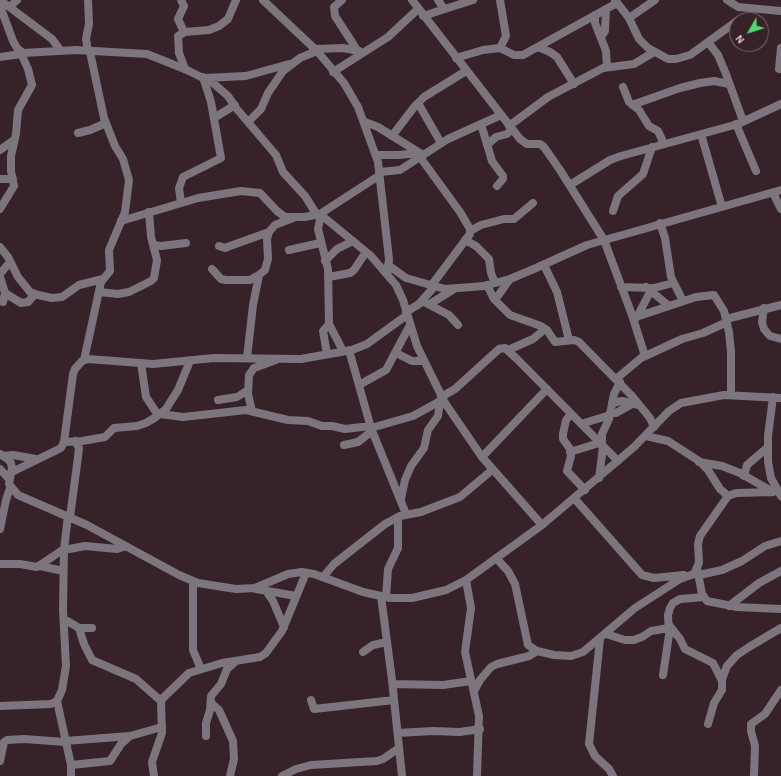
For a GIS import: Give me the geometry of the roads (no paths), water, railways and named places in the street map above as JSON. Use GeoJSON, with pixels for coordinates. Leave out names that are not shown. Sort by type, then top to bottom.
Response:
{"type":"FeatureCollection","features":[{"type":"Feature","properties":{"kind":"street"},"geometry":{"type":"LineString","coordinates":[[0,0],[52,39],[61,51]]}},
{"type":"Feature","properties":{"kind":"street"},"geometry":{"type":"LineString","coordinates":[[0,26],[9,7],[17,0]]}},
{"type":"Feature","properties":{"kind":"street"},"geometry":{"type":"LineString","coordinates":[[84,360],[99,292],[103,279],[110,271],[109,250],[125,212],[129,180],[123,159],[115,146],[106,123],[86,39],[89,24],[88,0]]}},
{"type":"Feature","properties":{"kind":"street"},"geometry":{"type":"LineString","coordinates":[[181,0],[184,6],[178,19],[184,32]]}},
{"type":"Feature","properties":{"kind":"street"},"geometry":{"type":"LineString","coordinates":[[185,69],[179,53],[177,40],[181,33],[209,30],[219,26],[228,19],[236,0]]}},
{"type":"Feature","properties":{"kind":"street"},"geometry":{"type":"LineString","coordinates":[[263,0],[316,50],[333,72],[344,83],[365,122],[376,155],[380,173],[388,276]]}},
{"type":"Feature","properties":{"kind":"street"},"geometry":{"type":"LineString","coordinates":[[342,0],[334,7],[335,16],[361,51]]}},
{"type":"Feature","properties":{"kind":"street"},"geometry":{"type":"LineString","coordinates":[[412,0],[520,140],[527,144],[540,144],[570,185],[604,240],[621,287],[635,317],[645,356]]}},
{"type":"Feature","properties":{"kind":"street"},"geometry":{"type":"LineString","coordinates":[[423,16],[442,4],[473,0]]}},
{"type":"Feature","properties":{"kind":"street"},"geometry":{"type":"LineString","coordinates":[[500,0],[506,36],[500,48]]}},
{"type":"Feature","properties":{"kind":"street"},"geometry":{"type":"LineString","coordinates":[[629,18],[655,0]]}},
{"type":"Feature","properties":{"kind":"street"},"geometry":{"type":"LineString","coordinates":[[728,0],[734,5],[781,11]]}},
{"type":"Feature","properties":{"kind":"street"},"geometry":{"type":"LineString","coordinates":[[456,58],[483,50],[500,48],[518,56],[538,48],[606,9],[616,1],[629,18],[639,39],[654,52],[668,59],[676,59],[690,55],[729,26]]}},
{"type":"Feature","properties":{"kind":"street"},"geometry":{"type":"LineString","coordinates":[[0,6],[13,42],[21,53],[33,83],[18,110],[11,156],[11,171],[14,186],[0,209]]}},
{"type":"Feature","properties":{"kind":"street"},"geometry":{"type":"LineString","coordinates":[[741,12],[744,7]]}},
{"type":"Feature","properties":{"kind":"street"},"geometry":{"type":"LineString","coordinates":[[333,72],[361,51],[388,37],[418,8]]}},
{"type":"Feature","properties":{"kind":"street"},"geometry":{"type":"LineString","coordinates":[[601,37],[605,32],[606,9]]}},
{"type":"Feature","properties":{"kind":"street"},"geometry":{"type":"LineString","coordinates":[[594,15],[595,23],[606,51],[607,67]]}},
{"type":"Feature","properties":{"kind":"street"},"geometry":{"type":"LineString","coordinates":[[708,42],[718,55],[729,84],[739,123],[756,171]]}},
{"type":"Feature","properties":{"kind":"street"},"geometry":{"type":"LineString","coordinates":[[546,43],[563,65],[574,84]]}},
{"type":"Feature","properties":{"kind":"street"},"geometry":{"type":"LineString","coordinates":[[204,78],[246,76],[292,63],[316,50],[343,48],[361,51]]}},
{"type":"Feature","properties":{"kind":"street"},"geometry":{"type":"LineString","coordinates":[[538,48],[554,55]]}},
{"type":"Feature","properties":{"kind":"street"},"geometry":{"type":"LineString","coordinates":[[779,69],[781,48]]}},
{"type":"Feature","properties":{"kind":"street"},"geometry":{"type":"LineString","coordinates":[[0,57],[21,53],[32,54],[61,51],[147,54],[204,78],[222,90],[276,154],[283,172],[305,196],[319,215],[353,240],[396,285],[403,300],[417,346],[441,399],[492,470],[542,525]]}},
{"type":"Feature","properties":{"kind":"street"},"geometry":{"type":"LineString","coordinates":[[487,145],[496,137],[507,134],[511,128],[548,97],[607,67],[634,64],[654,52]]}},
{"type":"Feature","properties":{"kind":"street"},"geometry":{"type":"LineString","coordinates":[[249,121],[260,109],[268,93],[283,71],[292,63]]}},
{"type":"Feature","properties":{"kind":"street"},"geometry":{"type":"LineString","coordinates":[[392,136],[424,97],[466,71]]}},
{"type":"Feature","properties":{"kind":"street"},"geometry":{"type":"LineString","coordinates":[[181,203],[179,188],[183,177],[221,158],[211,102],[204,78]]}},
{"type":"Feature","properties":{"kind":"street"},"geometry":{"type":"LineString","coordinates":[[632,105],[700,83],[714,81],[729,84]]}},
{"type":"Feature","properties":{"kind":"street"},"geometry":{"type":"LineString","coordinates":[[623,87],[626,98],[639,110],[649,126],[658,132],[664,144]]}},
{"type":"Feature","properties":{"kind":"street"},"geometry":{"type":"LineString","coordinates":[[418,103],[441,143]]}},
{"type":"Feature","properties":{"kind":"street"},"geometry":{"type":"LineString","coordinates":[[570,185],[610,160],[739,123],[781,104]]}},
{"type":"Feature","properties":{"kind":"street"},"geometry":{"type":"LineString","coordinates":[[214,118],[235,105]]}},
{"type":"Feature","properties":{"kind":"street"},"geometry":{"type":"LineString","coordinates":[[121,222],[181,203],[223,193],[254,191],[265,197],[277,211],[285,217],[293,218],[319,215],[380,173],[397,171],[441,143],[501,115]]}},
{"type":"Feature","properties":{"kind":"street"},"geometry":{"type":"LineString","coordinates":[[365,122],[378,127],[420,155],[467,222],[470,231]]}},
{"type":"Feature","properties":{"kind":"street"},"geometry":{"type":"LineString","coordinates":[[78,132],[90,130],[106,123]]}},
{"type":"Feature","properties":{"kind":"street"},"geometry":{"type":"LineString","coordinates":[[481,124],[492,161],[503,176],[503,180],[497,186]]}},
{"type":"Feature","properties":{"kind":"street"},"geometry":{"type":"LineString","coordinates":[[701,134],[722,207]]}},
{"type":"Feature","properties":{"kind":"street"},"geometry":{"type":"LineString","coordinates":[[0,150],[14,140]]}},
{"type":"Feature","properties":{"kind":"street"},"geometry":{"type":"LineString","coordinates":[[613,211],[618,196],[643,174],[652,147]]}},
{"type":"Feature","properties":{"kind":"street"},"geometry":{"type":"LineString","coordinates":[[376,155],[420,155]]}},
{"type":"Feature","properties":{"kind":"street"},"geometry":{"type":"LineString","coordinates":[[0,178],[13,179]]}},
{"type":"Feature","properties":{"kind":"street"},"geometry":{"type":"LineString","coordinates":[[388,266],[406,278],[445,289],[487,286],[510,279],[544,265],[586,244],[777,191],[781,209]]}},
{"type":"Feature","properties":{"kind":"street"},"geometry":{"type":"LineString","coordinates":[[426,302],[433,286],[470,231],[481,225],[504,219],[514,219],[533,203]]}},
{"type":"Feature","properties":{"kind":"street"},"geometry":{"type":"LineString","coordinates":[[99,292],[118,294],[129,292],[151,281],[156,269],[157,260],[149,222],[150,212]]}},
{"type":"Feature","properties":{"kind":"street"},"geometry":{"type":"LineString","coordinates":[[319,215],[318,229],[329,277],[329,324],[346,351],[359,385],[371,428],[406,514]]}},
{"type":"Feature","properties":{"kind":"street"},"geometry":{"type":"LineString","coordinates":[[218,246],[224,248],[269,232],[275,226],[293,218]]}},
{"type":"Feature","properties":{"kind":"street"},"geometry":{"type":"LineString","coordinates":[[660,223],[673,283],[683,301]]}},
{"type":"Feature","properties":{"kind":"street"},"geometry":{"type":"LineString","coordinates":[[212,269],[221,278],[226,280],[250,280],[259,275],[265,270],[268,259],[267,239],[269,232]]}},
{"type":"Feature","properties":{"kind":"street"},"geometry":{"type":"LineString","coordinates":[[325,261],[336,250],[353,240]]}},
{"type":"Feature","properties":{"kind":"street"},"geometry":{"type":"LineString","coordinates":[[465,240],[476,246],[489,259],[491,273],[495,283]]}},
{"type":"Feature","properties":{"kind":"street"},"geometry":{"type":"LineString","coordinates":[[154,245],[161,246],[186,243]]}},
{"type":"Feature","properties":{"kind":"street"},"geometry":{"type":"LineString","coordinates":[[289,250],[321,246],[336,250]]}},
{"type":"Feature","properties":{"kind":"street"},"geometry":{"type":"LineString","coordinates":[[0,248],[18,277],[30,292],[35,294],[52,298],[62,297],[79,285],[103,279]]}},
{"type":"Feature","properties":{"kind":"street"},"geometry":{"type":"LineString","coordinates":[[329,277],[350,273],[354,270],[366,252]]}},
{"type":"Feature","properties":{"kind":"street"},"geometry":{"type":"LineString","coordinates":[[0,274],[10,262]]}},
{"type":"Feature","properties":{"kind":"street"},"geometry":{"type":"LineString","coordinates":[[544,265],[557,292],[569,340]]}},
{"type":"Feature","properties":{"kind":"street"},"geometry":{"type":"LineString","coordinates":[[247,358],[252,305],[259,275]]}},
{"type":"Feature","properties":{"kind":"street"},"geometry":{"type":"LineString","coordinates":[[0,277],[5,293],[3,302]]}},
{"type":"Feature","properties":{"kind":"street"},"geometry":{"type":"LineString","coordinates":[[495,300],[510,279]]}},
{"type":"Feature","properties":{"kind":"street"},"geometry":{"type":"LineString","coordinates":[[621,287],[648,290],[673,283]]}},
{"type":"Feature","properties":{"kind":"street"},"geometry":{"type":"LineString","coordinates":[[487,286],[495,300],[510,315],[530,321],[545,329],[555,342],[569,340],[579,342],[618,381],[654,427]]}},
{"type":"Feature","properties":{"kind":"street"},"geometry":{"type":"LineString","coordinates":[[10,480],[37,459],[57,450],[64,442],[73,374],[77,365],[84,360],[153,364],[190,360],[247,358],[301,359],[346,351],[367,344],[407,313],[426,302],[455,289]]}},
{"type":"Feature","properties":{"kind":"street"},"geometry":{"type":"LineString","coordinates":[[648,290],[666,302],[669,306]]}},
{"type":"Feature","properties":{"kind":"street"},"geometry":{"type":"LineString","coordinates":[[635,317],[648,290]]}},
{"type":"Feature","properties":{"kind":"street"},"geometry":{"type":"LineString","coordinates":[[5,293],[21,304],[28,302],[35,294]]}},
{"type":"Feature","properties":{"kind":"street"},"geometry":{"type":"LineString","coordinates":[[635,317],[696,297],[714,295],[724,310],[726,321],[731,352],[731,395]]}},
{"type":"Feature","properties":{"kind":"street"},"geometry":{"type":"LineString","coordinates":[[426,302],[452,317],[458,325]]}},
{"type":"Feature","properties":{"kind":"street"},"geometry":{"type":"LineString","coordinates":[[599,478],[602,434],[610,414],[618,381],[630,366],[645,356],[726,321],[764,308],[781,305]]}},
{"type":"Feature","properties":{"kind":"street"},"geometry":{"type":"LineString","coordinates":[[764,308],[762,322],[764,330],[770,336],[781,339]]}},
{"type":"Feature","properties":{"kind":"street"},"geometry":{"type":"LineString","coordinates":[[397,322],[410,326]]}},
{"type":"Feature","properties":{"kind":"street"},"geometry":{"type":"LineString","coordinates":[[328,354],[323,332],[329,324]]}},
{"type":"Feature","properties":{"kind":"street"},"geometry":{"type":"LineString","coordinates":[[359,385],[386,370],[410,326]]}},
{"type":"Feature","properties":{"kind":"street"},"geometry":{"type":"LineString","coordinates":[[141,363],[146,397],[159,415],[183,417],[212,412],[246,410],[288,420],[308,421],[322,426],[332,426],[345,430],[371,428],[413,416],[456,389],[499,349],[508,350],[534,339],[545,329]]}},
{"type":"Feature","properties":{"kind":"street"},"geometry":{"type":"LineString","coordinates":[[508,350],[618,461]]}},
{"type":"Feature","properties":{"kind":"street"},"geometry":{"type":"LineString","coordinates":[[396,353],[412,361],[424,361]]}},
{"type":"Feature","properties":{"kind":"street"},"geometry":{"type":"LineString","coordinates":[[252,411],[248,390],[248,381],[251,370],[278,358]]}},
{"type":"Feature","properties":{"kind":"street"},"geometry":{"type":"LineString","coordinates":[[64,442],[105,436],[114,428],[128,428],[146,423],[159,415],[166,409],[178,390],[190,360]]}},
{"type":"Feature","properties":{"kind":"street"},"geometry":{"type":"LineString","coordinates":[[482,457],[547,388]]}},
{"type":"Feature","properties":{"kind":"street"},"geometry":{"type":"LineString","coordinates":[[218,400],[237,397],[248,390]]}},
{"type":"Feature","properties":{"kind":"street"},"geometry":{"type":"LineString","coordinates":[[255,588],[288,574],[306,573],[323,577],[363,592],[384,597],[412,598],[446,590],[466,580],[542,525],[599,478],[646,436],[669,411],[681,403],[731,395],[777,397],[768,447],[769,470],[778,495]]}},
{"type":"Feature","properties":{"kind":"street"},"geometry":{"type":"LineString","coordinates":[[401,499],[411,466],[424,448],[428,430],[438,416],[441,399]]}},
{"type":"Feature","properties":{"kind":"street"},"geometry":{"type":"LineString","coordinates":[[612,403],[622,401],[636,404]]}},
{"type":"Feature","properties":{"kind":"street"},"geometry":{"type":"LineString","coordinates":[[581,424],[616,413],[636,404]]}},
{"type":"Feature","properties":{"kind":"street"},"geometry":{"type":"LineString","coordinates":[[571,414],[564,425],[563,439],[570,452],[567,471],[585,490]]}},
{"type":"Feature","properties":{"kind":"street"},"geometry":{"type":"LineString","coordinates":[[344,445],[358,442],[371,428]]}},
{"type":"Feature","properties":{"kind":"street"},"geometry":{"type":"LineString","coordinates":[[646,436],[668,440],[698,461],[708,470],[720,489],[728,496]]}},
{"type":"Feature","properties":{"kind":"street"},"geometry":{"type":"LineString","coordinates":[[71,776],[71,765],[57,701],[62,690],[66,666],[64,549],[78,457],[78,448],[75,441]]}},
{"type":"Feature","properties":{"kind":"street"},"geometry":{"type":"LineString","coordinates":[[570,452],[601,445]]}},
{"type":"Feature","properties":{"kind":"street"},"geometry":{"type":"LineString","coordinates":[[744,476],[747,465],[768,447]]}},
{"type":"Feature","properties":{"kind":"street"},"geometry":{"type":"LineString","coordinates":[[2,455],[37,459]]}},
{"type":"Feature","properties":{"kind":"street"},"geometry":{"type":"LineString","coordinates":[[0,524],[10,480],[11,463],[2,455]]}},
{"type":"Feature","properties":{"kind":"street"},"geometry":{"type":"LineString","coordinates":[[698,461],[722,466],[744,476],[778,495]]}},
{"type":"Feature","properties":{"kind":"street"},"geometry":{"type":"LineString","coordinates":[[0,469],[10,480],[18,495],[69,517],[193,581],[236,589],[255,588],[296,596]]}},
{"type":"Feature","properties":{"kind":"street"},"geometry":{"type":"LineString","coordinates":[[323,577],[334,564],[385,524],[406,514],[439,506],[460,497],[492,470]]}},
{"type":"Feature","properties":{"kind":"street"},"geometry":{"type":"LineString","coordinates":[[778,495],[736,493],[728,496],[700,536],[696,573],[704,597],[712,603],[729,606],[781,609]]}},
{"type":"Feature","properties":{"kind":"street"},"geometry":{"type":"LineString","coordinates":[[574,498],[642,576],[654,578],[722,570],[742,561],[765,546],[780,543]]}},
{"type":"Feature","properties":{"kind":"street"},"geometry":{"type":"LineString","coordinates":[[398,517],[398,548],[388,569],[384,597],[387,642],[393,684],[402,776]]}},
{"type":"Feature","properties":{"kind":"street"},"geometry":{"type":"LineString","coordinates":[[40,566],[64,549],[85,546],[117,549],[126,546]]}},
{"type":"Feature","properties":{"kind":"street"},"geometry":{"type":"LineString","coordinates":[[496,558],[508,570],[515,584],[526,640],[530,648],[554,655],[571,656],[583,652],[636,608],[680,579],[696,573]]}},
{"type":"Feature","properties":{"kind":"street"},"geometry":{"type":"LineString","coordinates":[[0,564],[20,564],[34,567],[40,566],[64,571]]}},
{"type":"Feature","properties":{"kind":"street"},"geometry":{"type":"LineString","coordinates":[[729,606],[759,583],[781,571]]}},
{"type":"Feature","properties":{"kind":"street"},"geometry":{"type":"LineString","coordinates":[[154,776],[152,762],[158,750],[162,726],[161,702],[163,698],[188,673],[260,657],[276,640],[284,627],[306,573]]}},
{"type":"Feature","properties":{"kind":"street"},"geometry":{"type":"LineString","coordinates":[[466,580],[471,608],[465,652],[479,716],[480,729],[477,776]]}},
{"type":"Feature","properties":{"kind":"street"},"geometry":{"type":"LineString","coordinates":[[193,581],[194,650],[201,669]]}},
{"type":"Feature","properties":{"kind":"street"},"geometry":{"type":"LineString","coordinates":[[266,591],[273,601],[284,627]]}},
{"type":"Feature","properties":{"kind":"street"},"geometry":{"type":"LineString","coordinates":[[663,675],[669,626],[668,615],[673,603],[689,597],[704,597]]}},
{"type":"Feature","properties":{"kind":"street"},"geometry":{"type":"LineString","coordinates":[[64,619],[79,628],[92,628]]}},
{"type":"Feature","properties":{"kind":"street"},"geometry":{"type":"LineString","coordinates":[[603,636],[634,640],[642,638],[651,631],[669,626]]}},
{"type":"Feature","properties":{"kind":"street"},"geometry":{"type":"LineString","coordinates":[[669,626],[680,639],[685,649],[713,663],[722,681]]}},
{"type":"Feature","properties":{"kind":"street"},"geometry":{"type":"LineString","coordinates":[[79,628],[84,644],[92,660],[136,679],[161,702]]}},
{"type":"Feature","properties":{"kind":"street"},"geometry":{"type":"LineString","coordinates":[[708,724],[713,707],[722,690],[722,681],[727,666],[737,655],[781,628]]}},
{"type":"Feature","properties":{"kind":"street"},"geometry":{"type":"LineString","coordinates":[[603,636],[589,744],[595,756],[609,769],[613,776]]}},
{"type":"Feature","properties":{"kind":"street"},"geometry":{"type":"LineString","coordinates":[[363,652],[373,645],[387,642]]}},
{"type":"Feature","properties":{"kind":"street"},"geometry":{"type":"LineString","coordinates":[[474,691],[491,667],[497,664],[529,656],[537,651]]}},
{"type":"Feature","properties":{"kind":"street"},"geometry":{"type":"LineString","coordinates":[[206,736],[206,723],[213,692],[221,684],[227,669],[235,662]]}},
{"type":"Feature","properties":{"kind":"street"},"geometry":{"type":"LineString","coordinates":[[393,684],[443,685],[471,682]]}},
{"type":"Feature","properties":{"kind":"street"},"geometry":{"type":"LineString","coordinates":[[754,776],[754,746],[751,724],[765,714],[779,694]]}},
{"type":"Feature","properties":{"kind":"street"},"geometry":{"type":"LineString","coordinates":[[311,700],[314,709],[394,700]]}},
{"type":"Feature","properties":{"kind":"street"},"geometry":{"type":"LineString","coordinates":[[0,706],[45,705],[57,701]]}},
{"type":"Feature","properties":{"kind":"street"},"geometry":{"type":"LineString","coordinates":[[211,703],[222,716],[233,741],[234,759],[230,776]]}},
{"type":"Feature","properties":{"kind":"street"},"geometry":{"type":"LineString","coordinates":[[0,761],[6,740],[24,739],[65,741],[130,736],[162,726]]}},
{"type":"Feature","properties":{"kind":"street"},"geometry":{"type":"LineString","coordinates":[[398,733],[433,731],[460,732],[480,729]]}},
{"type":"Feature","properties":{"kind":"street"},"geometry":{"type":"LineString","coordinates":[[71,765],[110,761],[121,744],[130,736]]}},
{"type":"Feature","properties":{"kind":"street"},"geometry":{"type":"LineString","coordinates":[[282,776],[296,769],[311,765],[377,761],[383,759],[399,748]]}}]}
